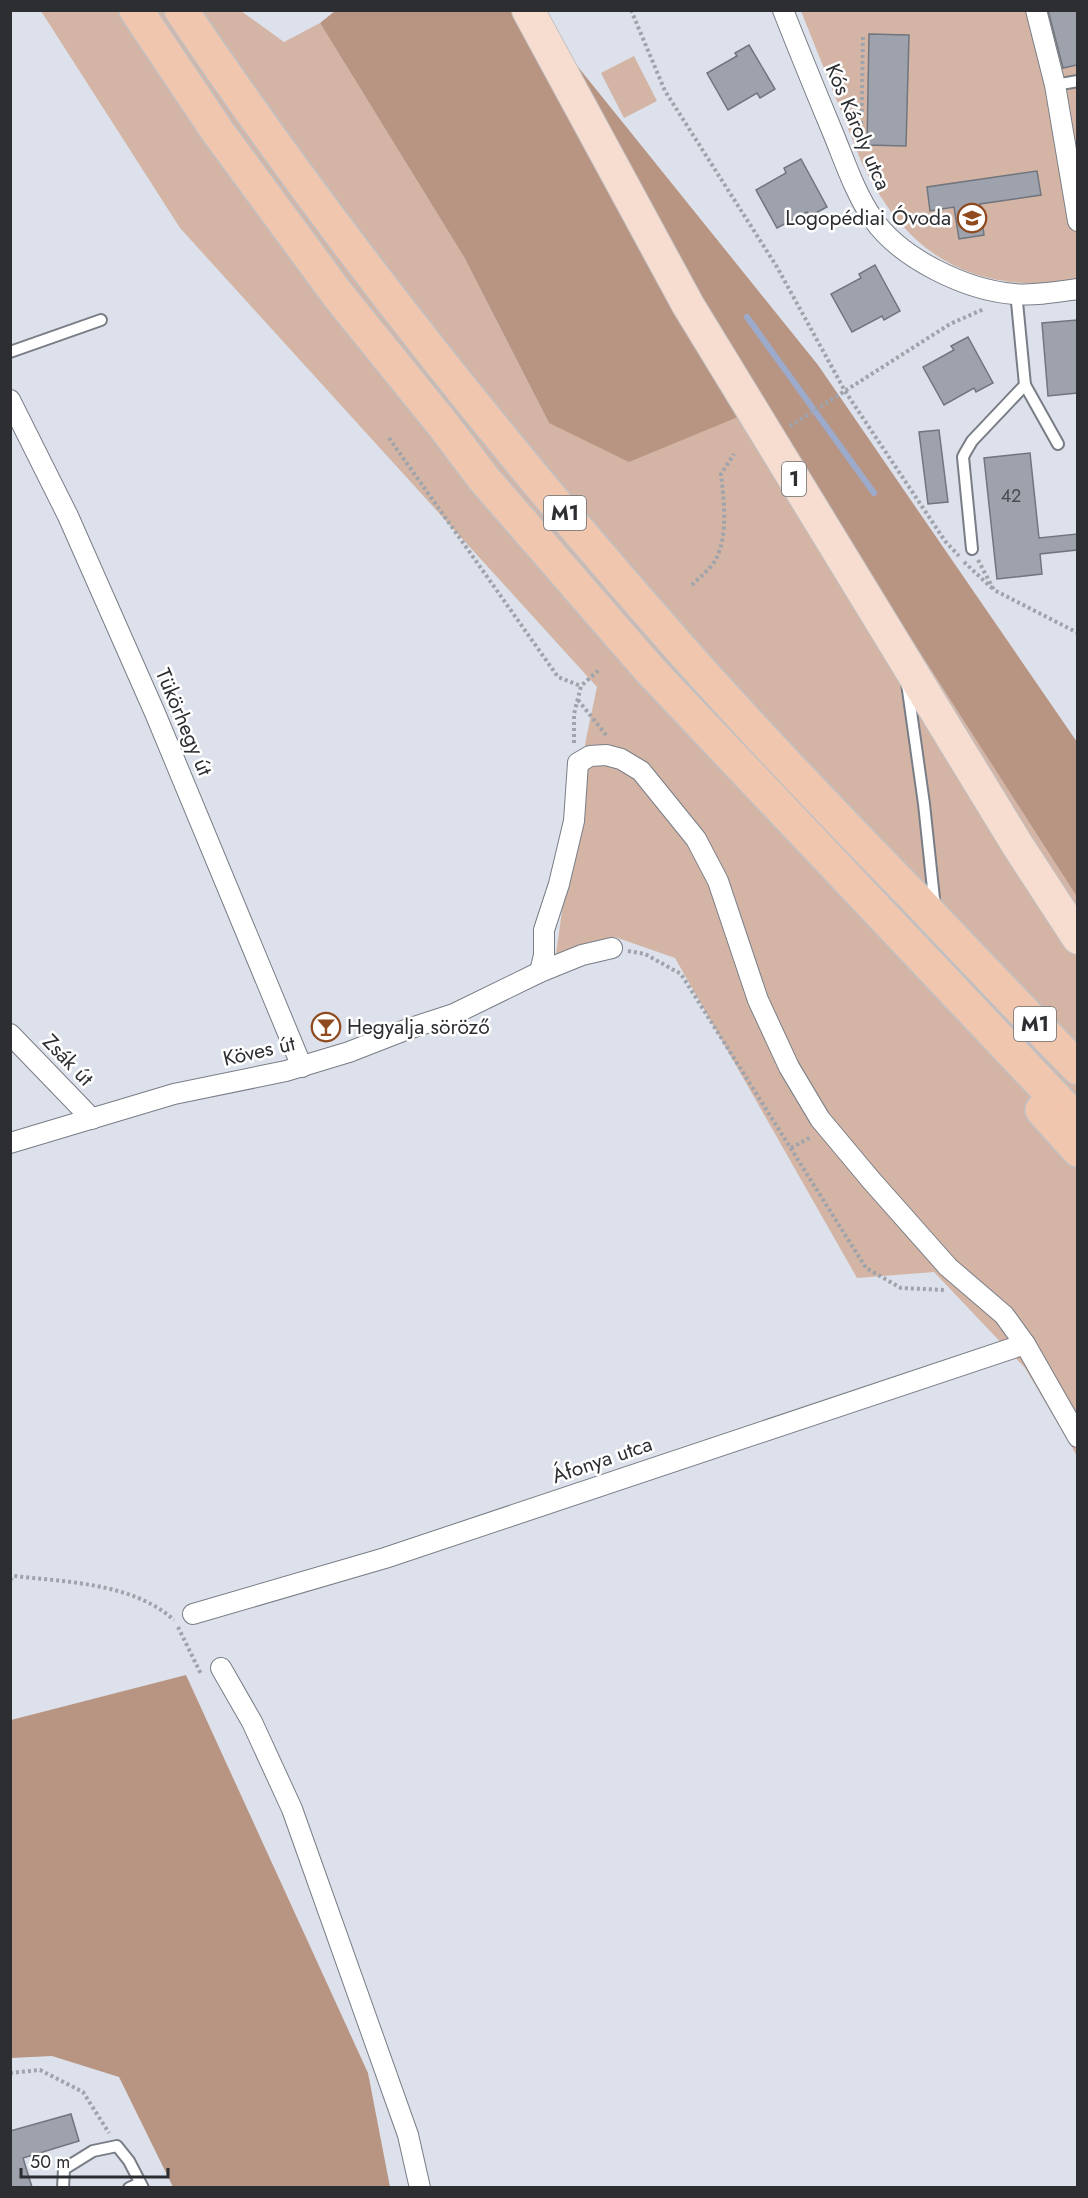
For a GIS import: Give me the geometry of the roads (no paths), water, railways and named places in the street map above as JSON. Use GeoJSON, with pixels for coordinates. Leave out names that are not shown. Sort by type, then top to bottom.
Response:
{"type":"FeatureCollection","features":[{"type":"Feature","properties":{"kind":"highway","name":"M1"},"geometry":{"type":"LineString","coordinates":[[136,10],[218,132],[338,295],[484,479],[649,669],[1077,1122]]}},
{"type":"Feature","properties":{"kind":"highway","name":"M1"},"geometry":{"type":"LineString","coordinates":[[181,10],[245,105],[357,258],[476,409],[680,648],[815,795],[1077,1068]]}},
{"type":"Feature","properties":{"kind":"highway"},"geometry":{"type":"LineString","coordinates":[[998,1040],[1044,1111],[1077,1150]]}},
{"type":"Feature","properties":{"kind":"main road","name":"1"},"geometry":{"type":"LineString","coordinates":[[528,10],[688,305],[1018,846],[1077,938]]}},
{"type":"Feature","properties":{"kind":"street","name":"Kós Károly utca"},"geometry":{"type":"LineString","coordinates":[[783,10],[856,189],[873,219],[893,242],[948,275],[979,286],[1014,294],[1077,290]]}},
{"type":"Feature","properties":{"kind":"street"},"geometry":{"type":"LineString","coordinates":[[1036,10],[1055,85],[1077,221]]}},
{"type":"Feature","properties":{"kind":"street","name":"Tükörhegy út"},"geometry":{"type":"LineString","coordinates":[[10,400],[68,516],[155,713],[302,1067]]}},
{"type":"Feature","properties":{"kind":"street"},"geometry":{"type":"LineString","coordinates":[[540,972],[544,955],[544,930],[559,884],[574,821],[578,763],[590,756],[613,757],[641,771],[696,839],[718,881],[758,1000],[789,1067],[820,1119],[948,1267],[1004,1315],[1025,1344],[1077,1437]]}},
{"type":"Feature","properties":{"kind":"street","name":"Köves út"},"geometry":{"type":"LineString","coordinates":[[10,1143],[174,1094],[302,1067],[350,1052],[454,1014],[540,972],[582,955],[612,948]]}},
{"type":"Feature","properties":{"kind":"street","name":"Zsák út"},"geometry":{"type":"LineString","coordinates":[[10,1034],[92,1119]]}},
{"type":"Feature","properties":{"kind":"street","name":"Áfonya utca"},"geometry":{"type":"LineString","coordinates":[[193,1614],[396,1554],[1025,1344]]}},
{"type":"Feature","properties":{"kind":"street"},"geometry":{"type":"LineString","coordinates":[[221,1668],[252,1722],[292,1809],[408,2135],[420,2187]]}},
{"type":"Feature","properties":{"kind":"lane"},"geometry":{"type":"LineString","coordinates":[[1055,85],[1077,81]]}},
{"type":"Feature","properties":{"kind":"lane"},"geometry":{"type":"LineString","coordinates":[[1017,302],[1025,385],[1058,444]]}},
{"type":"Feature","properties":{"kind":"lane"},"geometry":{"type":"LineString","coordinates":[[10,352],[101,320]]}},
{"type":"Feature","properties":{"kind":"lane"},"geometry":{"type":"LineString","coordinates":[[972,549],[964,453],[970,443],[1025,385]]}},
{"type":"Feature","properties":{"kind":"lane"},"geometry":{"type":"LineString","coordinates":[[903,656],[924,804],[937,921]]}},
{"type":"Feature","properties":{"kind":"lane"},"geometry":{"type":"LineString","coordinates":[[63,2187],[64,2169],[93,2151],[117,2146],[142,2185],[129,2187]]}},
{"type":"Feature","properties":{"kind":"waterway"},"geometry":{"type":"LineString","coordinates":[[747,317],[874,493]]}},
{"type":"Feature","properties":{"kind":"place","name":"Logopédiai Óvoda"},"geometry":{"type":"Point","coordinates":[972,218]}},
{"type":"Feature","properties":{"kind":"place","name":"Hegyalja söröző"},"geometry":{"type":"Point","coordinates":[326,1027]}}]}
